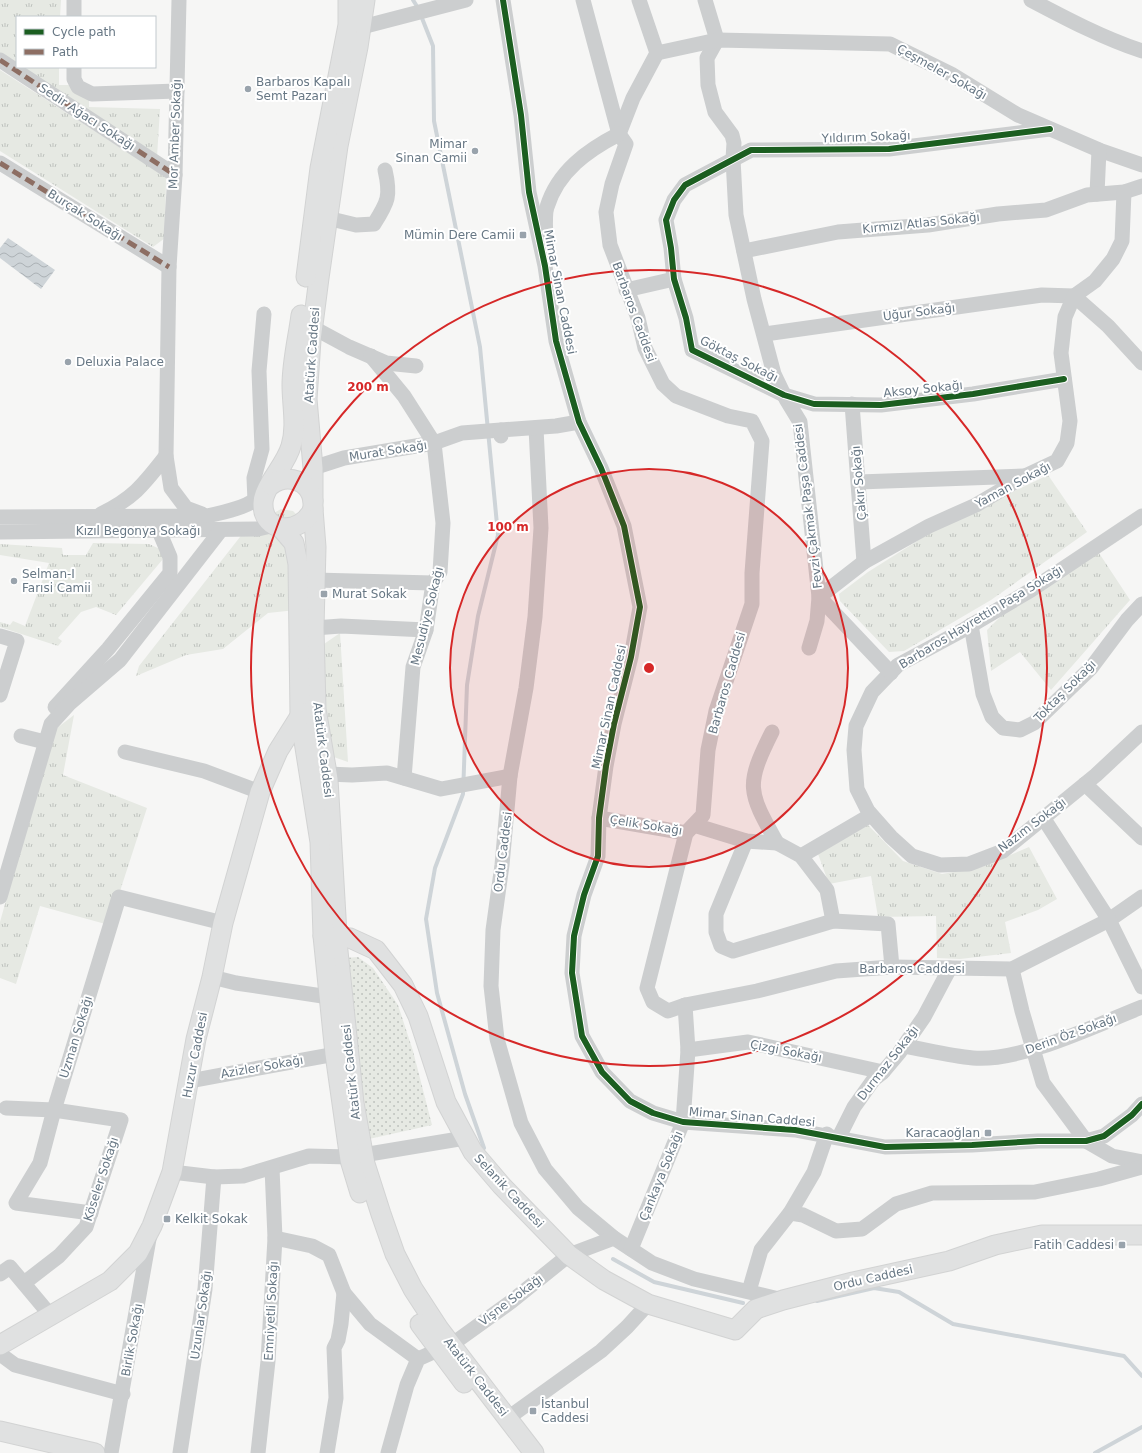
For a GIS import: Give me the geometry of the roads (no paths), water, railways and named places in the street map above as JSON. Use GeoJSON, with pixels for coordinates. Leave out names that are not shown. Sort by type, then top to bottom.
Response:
{"type":"FeatureCollection","features":[{"type":"Feature","properties":{"kind":"main road","name":"Atatürk Caddesi"},"geometry":{"type":"LineString","coordinates":[[348,0],[355,26],[312,327],[307,399],[313,468],[313,506],[316,547],[314,628],[308,712],[327,774],[330,937],[329,997],[335,1054],[367,1212],[387,1264],[405,1302],[508,1418],[534,1453]]}},
{"type":"Feature","properties":{"kind":"main road","name":"Atatürk Caddesi"},"geometry":{"type":"LineString","coordinates":[[263,493],[282,468],[291,447],[294,418],[292,384],[320,168],[355,26],[365,0]]}},
{"type":"Feature","properties":{"kind":"main road"},"geometry":{"type":"LineString","coordinates":[[290,478],[299,481],[310,491],[313,506],[307,520],[303,524],[290,529],[278,526],[265,514],[263,493],[282,479],[290,478]]}},
{"type":"Feature","properties":{"kind":"main road","name":"Atatürk Caddesi"},"geometry":{"type":"LineString","coordinates":[[278,526],[294,543],[298,564],[308,712],[320,842],[330,937],[354,1102],[356,1156]]}},
{"type":"Feature","properties":{"kind":"main road","name":"Huzur Caddesi"},"geometry":{"type":"LineString","coordinates":[[0,1346],[110,1281],[138,1253],[152,1226],[172,1172],[196,1040],[212,977],[223,923],[260,792],[278,750],[308,712]]}},
{"type":"Feature","properties":{"kind":"main road","name":"Selanik Caddesi"},"geometry":{"type":"LineString","coordinates":[[330,937],[350,938],[376,950],[403,985],[418,1016],[446,1102],[473,1152],[502,1186],[570,1255],[604,1280],[648,1304],[735,1330],[756,1309],[783,1300]]}},
{"type":"Feature","properties":{"kind":"main road","name":"Ordu Caddesi"},"geometry":{"type":"LineString","coordinates":[[783,1300],[853,1282],[949,1261],[995,1245],[1042,1235],[1142,1235]]}},
{"type":"Feature","properties":{"kind":"main road","name":"Atatürk Caddesi"},"geometry":{"type":"LineString","coordinates":[[445,1348],[520,1453]]}},
{"type":"Feature","properties":{"kind":"main road"},"geometry":{"type":"LineString","coordinates":[[0,1431],[95,1453]]}},
{"type":"Feature","properties":{"kind":"street","name":"Mor Amber Sokağı"},"geometry":{"type":"LineString","coordinates":[[178,0],[175,175],[170,267],[166,456],[171,488],[186,508],[207,516]]}},
{"type":"Feature","properties":{"kind":"street"},"geometry":{"type":"LineString","coordinates":[[355,26],[429,10],[466,0]]}},
{"type":"Feature","properties":{"kind":"street","name":"Mimar Sinan Caddesi"},"geometry":{"type":"LineString","coordinates":[[503,0],[521,114],[529,192],[545,266],[556,341],[579,422],[601,468],[624,526],[640,607],[632,657],[614,724],[599,818],[598,856],[584,895],[574,936],[572,973],[582,1036],[602,1072],[630,1101],[653,1113],[683,1122],[795,1130],[885,1147],[972,1145],[1038,1140],[1086,1141],[1104,1136],[1132,1115],[1142,1104]]}},
{"type":"Feature","properties":{"kind":"street"},"geometry":{"type":"LineString","coordinates":[[583,0],[619,134]]}},
{"type":"Feature","properties":{"kind":"street"},"geometry":{"type":"LineString","coordinates":[[545,266],[547,207],[564,174],[593,147],[619,134],[633,98],[657,53],[639,0]]}},
{"type":"Feature","properties":{"kind":"street"},"geometry":{"type":"LineString","coordinates":[[705,0],[717,40]]}},
{"type":"Feature","properties":{"kind":"street"},"geometry":{"type":"LineString","coordinates":[[1031,0],[1077,24],[1117,42],[1142,51]]}},
{"type":"Feature","properties":{"kind":"street"},"geometry":{"type":"LineString","coordinates":[[74,1],[74,16]]}},
{"type":"Feature","properties":{"kind":"street","name":"Çeşmeler Sokağı"},"geometry":{"type":"LineString","coordinates":[[657,53],[717,40],[890,44],[951,74],[1018,116],[1099,150],[1142,165]]}},
{"type":"Feature","properties":{"kind":"street","name":"Fevzi Çakmak Paşa Caddesi"},"geometry":{"type":"LineString","coordinates":[[717,40],[707,58],[708,85],[715,112],[732,135],[734,143],[733,159],[736,215],[754,299],[774,374],[784,395],[800,422],[819,597],[817,622],[809,648]]}},
{"type":"Feature","properties":{"kind":"street","name":"Sedir Ağacı Sokağı"},"geometry":{"type":"LineString","coordinates":[[0,60],[175,175]]}},
{"type":"Feature","properties":{"kind":"street"},"geometry":{"type":"LineString","coordinates":[[74,68],[74,79],[78,87],[92,94],[177,91]]}},
{"type":"Feature","properties":{"kind":"street","name":"Yıldırım Sokağı"},"geometry":{"type":"LineString","coordinates":[[733,159],[751,150],[888,149],[1050,129]]}},
{"type":"Feature","properties":{"kind":"street","name":"Barbaros Caddesi"},"geometry":{"type":"LineString","coordinates":[[619,134],[626,144],[612,184],[606,212],[610,245],[638,318],[645,348],[663,384],[676,396],[728,416],[752,421],[762,441],[752,573],[752,604],[716,711],[708,750],[703,815],[686,833],[648,988],[653,1002],[668,1011],[685,1005],[758,991],[836,971],[892,967],[1012,969],[1109,920],[1142,897]]}},
{"type":"Feature","properties":{"kind":"street"},"geometry":{"type":"LineString","coordinates":[[1097,194],[1099,150]]}},
{"type":"Feature","properties":{"kind":"street","name":"Göktaş Sokağı"},"geometry":{"type":"LineString","coordinates":[[733,159],[685,185],[674,200],[666,220],[674,279],[686,318],[692,350],[784,395]]}},
{"type":"Feature","properties":{"kind":"street","name":"Burçak Sokağı"},"geometry":{"type":"LineString","coordinates":[[0,163],[170,267]]}},
{"type":"Feature","properties":{"kind":"street"},"geometry":{"type":"LineString","coordinates":[[327,218],[356,225],[374,224],[382,211],[390,191],[385,170]]}},
{"type":"Feature","properties":{"kind":"street","name":"Kırmızı Atlas Sokağı"},"geometry":{"type":"LineString","coordinates":[[744,251],[838,232],[928,225],[998,214],[1046,210],[1088,196],[1124,192],[1142,186]]}},
{"type":"Feature","properties":{"kind":"street"},"geometry":{"type":"LineString","coordinates":[[1124,192],[1122,241],[1113,260],[1095,281],[1074,296],[1108,326],[1142,363]]}},
{"type":"Feature","properties":{"kind":"street"},"geometry":{"type":"LineString","coordinates":[[626,290],[674,279]]}},
{"type":"Feature","properties":{"kind":"street","name":"Uğur Sokağı"},"geometry":{"type":"LineString","coordinates":[[764,334],[1042,295],[1074,296]]}},
{"type":"Feature","properties":{"kind":"street","name":"Yaman Sokağı"},"geometry":{"type":"LineString","coordinates":[[819,597],[864,562],[929,526],[976,505],[1025,476],[1057,461],[1067,443],[1070,421],[1061,353],[1065,317],[1074,296]]}},
{"type":"Feature","properties":{"kind":"street"},"geometry":{"type":"LineString","coordinates":[[263,493],[254,478],[262,449],[259,371],[264,314]]}},
{"type":"Feature","properties":{"kind":"street","name":"Mesudiye Sokağı"},"geometry":{"type":"LineString","coordinates":[[312,327],[386,363],[416,366]]}},
{"type":"Feature","properties":{"kind":"street","name":"Mesudiye Sokağı"},"geometry":{"type":"LineString","coordinates":[[371,356],[404,396],[434,444],[443,523],[440,572],[433,583],[426,630],[413,667],[404,778]]}},
{"type":"Feature","properties":{"kind":"street","name":"Aksoy Sokağı"},"geometry":{"type":"LineString","coordinates":[[784,395],[814,404],[881,405],[973,394],[1064,379]]}},
{"type":"Feature","properties":{"kind":"street","name":"Çakır Sokağı"},"geometry":{"type":"LineString","coordinates":[[852,404],[864,562]]}},
{"type":"Feature","properties":{"kind":"street"},"geometry":{"type":"LineString","coordinates":[[536,428],[579,422]]}},
{"type":"Feature","properties":{"kind":"street","name":"Murat Sokağı"},"geometry":{"type":"LineString","coordinates":[[313,468],[344,458],[434,444],[462,433],[501,433],[536,428]]}},
{"type":"Feature","properties":{"kind":"street","name":"Ordu Caddesi"},"geometry":{"type":"LineString","coordinates":[[536,428],[541,528],[535,617],[526,688],[510,776],[503,857],[493,930],[491,986],[497,1039],[521,1122],[545,1169],[578,1208],[614,1238],[652,1263],[694,1279],[783,1300]]}},
{"type":"Feature","properties":{"kind":"street"},"geometry":{"type":"LineString","coordinates":[[96,516],[118,506],[142,488],[166,456]]}},
{"type":"Feature","properties":{"kind":"street"},"geometry":{"type":"LineString","coordinates":[[859,482],[1025,476]]}},
{"type":"Feature","properties":{"kind":"street","name":"Kızıl Begonya Sokağı"},"geometry":{"type":"LineString","coordinates":[[0,517],[207,516],[237,509],[263,493]]}},
{"type":"Feature","properties":{"kind":"street","name":"Barbaros Hayrettin Paşa Sokağı"},"geometry":{"type":"LineString","coordinates":[[871,814],[857,789],[854,750],[856,726],[872,692],[898,665],[971,625],[1030,590],[1142,516]]}},
{"type":"Feature","properties":{"kind":"street","name":"Kızıl Begonya Sokağı"},"geometry":{"type":"LineString","coordinates":[[0,532],[221,530],[258,529],[278,526]]}},
{"type":"Feature","properties":{"kind":"street"},"geometry":{"type":"LineString","coordinates":[[0,896],[41,741],[43,723],[66,693],[108,649],[170,573],[170,557],[158,530]]}},
{"type":"Feature","properties":{"kind":"street"},"geometry":{"type":"LineString","coordinates":[[0,864],[41,741],[51,724],[58,715],[120,660],[221,530]]}},
{"type":"Feature","properties":{"kind":"street"},"geometry":{"type":"LineString","coordinates":[[314,580],[433,583]]}},
{"type":"Feature","properties":{"kind":"street"},"geometry":{"type":"LineString","coordinates":[[819,597],[890,673]]}},
{"type":"Feature","properties":{"kind":"street","name":"Toktaş Sokağı"},"geometry":{"type":"LineString","coordinates":[[971,625],[983,694],[992,717],[1003,728],[1020,730],[1034,723],[1091,668],[1127,620],[1142,604]]}},
{"type":"Feature","properties":{"kind":"street"},"geometry":{"type":"LineString","coordinates":[[314,628],[341,626],[426,630]]}},
{"type":"Feature","properties":{"kind":"street"},"geometry":{"type":"LineString","coordinates":[[0,636],[17,641],[0,696]]}},
{"type":"Feature","properties":{"kind":"street"},"geometry":{"type":"LineString","coordinates":[[772,732],[758,761],[752,792],[758,810],[777,843]]}},
{"type":"Feature","properties":{"kind":"street","name":"Nazım Sokağı"},"geometry":{"type":"LineString","coordinates":[[871,814],[891,837],[912,856],[940,865],[968,864],[1002,851],[1044,819],[1142,732]]}},
{"type":"Feature","properties":{"kind":"street"},"geometry":{"type":"LineString","coordinates":[[21,736],[41,741]]}},
{"type":"Feature","properties":{"kind":"street"},"geometry":{"type":"LineString","coordinates":[[125,752],[204,771],[260,792]]}},
{"type":"Feature","properties":{"kind":"street"},"geometry":{"type":"LineString","coordinates":[[327,774],[352,775],[387,773],[441,789],[510,776]]}},
{"type":"Feature","properties":{"kind":"street"},"geometry":{"type":"LineString","coordinates":[[1085,784],[1142,838]]}},
{"type":"Feature","properties":{"kind":"street"},"geometry":{"type":"LineString","coordinates":[[801,856],[871,814]]}},
{"type":"Feature","properties":{"kind":"street","name":"Çelik Sokağı"},"geometry":{"type":"LineString","coordinates":[[599,818],[686,833],[694,825],[746,841],[777,843],[801,856],[827,890],[833,921]]}},
{"type":"Feature","properties":{"kind":"street"},"geometry":{"type":"LineString","coordinates":[[1044,819],[1109,920],[1142,987]]}},
{"type":"Feature","properties":{"kind":"street"},"geometry":{"type":"LineString","coordinates":[[746,841],[716,914],[716,932],[721,946],[733,951],[833,921],[888,924],[892,967]]}},
{"type":"Feature","properties":{"kind":"street","name":"Uzman Sokağı"},"geometry":{"type":"LineString","coordinates":[[91,1213],[16,1203],[40,1163],[54,1110],[119,897],[223,923]]}},
{"type":"Feature","properties":{"kind":"street","name":"Durmaz Sokağı"},"geometry":{"type":"LineString","coordinates":[[749,1292],[761,1250],[790,1213],[833,1136],[874,1079],[883,1072],[924,1018],[950,968]]}},
{"type":"Feature","properties":{"kind":"street"},"geometry":{"type":"LineString","coordinates":[[1012,969],[1043,1083],[1086,1141],[1112,1156],[1142,1162]]}},
{"type":"Feature","properties":{"kind":"street"},"geometry":{"type":"LineString","coordinates":[[212,977],[236,983],[329,997]]}},
{"type":"Feature","properties":{"kind":"street","name":"Çankaya Sokağı"},"geometry":{"type":"LineString","coordinates":[[631,1249],[683,1122],[688,1050],[685,1005]]}},
{"type":"Feature","properties":{"kind":"street","name":"Derin Öz Sokağı"},"geometry":{"type":"LineString","coordinates":[[904,1046],[974,1058],[1006,1056],[1033,1050],[1142,1007]]}},
{"type":"Feature","properties":{"kind":"street","name":"Çizgi Sokağı"},"geometry":{"type":"LineString","coordinates":[[688,1050],[748,1042],[883,1072]]}},
{"type":"Feature","properties":{"kind":"street","name":"Azizler Sokağı"},"geometry":{"type":"LineString","coordinates":[[189,1080],[335,1054]]}},
{"type":"Feature","properties":{"kind":"street"},"geometry":{"type":"LineString","coordinates":[[6,1108],[54,1110]]}},
{"type":"Feature","properties":{"kind":"street","name":"Köseler Sokağı"},"geometry":{"type":"LineString","coordinates":[[24,1283],[59,1256],[86,1227],[121,1120],[54,1110]]}},
{"type":"Feature","properties":{"kind":"street"},"geometry":{"type":"LineString","coordinates":[[172,1172],[214,1177],[243,1176],[309,1156],[356,1156],[465,1138]]}},
{"type":"Feature","properties":{"kind":"street"},"geometry":{"type":"LineString","coordinates":[[790,1213],[803,1215],[836,1231],[862,1229],[896,1204],[932,1192],[1035,1192],[1099,1179],[1142,1167]]}},
{"type":"Feature","properties":{"kind":"street","name":"Emniyetli Sokağı"},"geometry":{"type":"LineString","coordinates":[[258,1453],[268,1360],[275,1238],[272,1168]]}},
{"type":"Feature","properties":{"kind":"street","name":"Uzunlar Sokağı"},"geometry":{"type":"LineString","coordinates":[[180,1453],[205,1289],[214,1177]]}},
{"type":"Feature","properties":{"kind":"street","name":"Birlik Sokağı"},"geometry":{"type":"LineString","coordinates":[[112,1453],[152,1226]]}},
{"type":"Feature","properties":{"kind":"street"},"geometry":{"type":"LineString","coordinates":[[275,1238],[312,1246],[329,1254],[344,1293],[370,1324],[418,1359],[407,1385],[388,1453]]}},
{"type":"Feature","properties":{"kind":"street"},"geometry":{"type":"LineString","coordinates":[[570,1255],[614,1238]]}},
{"type":"Feature","properties":{"kind":"street","name":"Vişne Sokağı"},"geometry":{"type":"LineString","coordinates":[[445,1348],[512,1301],[570,1255]]}},
{"type":"Feature","properties":{"kind":"street"},"geometry":{"type":"LineString","coordinates":[[5,1271],[24,1283],[51,1316]]}},
{"type":"Feature","properties":{"kind":"street"},"geometry":{"type":"LineString","coordinates":[[327,1453],[336,1398],[334,1348],[340,1329],[344,1293]]}},
{"type":"Feature","properties":{"kind":"street"},"geometry":{"type":"LineString","coordinates":[[508,1418],[601,1351],[627,1328],[648,1304]]}},
{"type":"Feature","properties":{"kind":"street","name":"Atatürk Caddesi"},"geometry":{"type":"LineString","coordinates":[[418,1359],[445,1348]]}},
{"type":"Feature","properties":{"kind":"street"},"geometry":{"type":"LineString","coordinates":[[0,1354],[15,1365],[123,1394]]}},
{"type":"Feature","properties":{"kind":"water"},"geometry":{"type":"Polygon","coordinates":[[[8,238],[55,270],[41,289],[0,258],[0,248],[8,238]]]}},
{"type":"Feature","properties":{"kind":"waterway"},"geometry":{"type":"LineString","coordinates":[[413,0],[418,8],[433,46],[434,121],[480,347],[498,535],[478,616],[467,685],[463,794],[435,868],[426,919],[437,993],[465,1094],[484,1148]]}},
{"type":"Feature","properties":{"kind":"waterway"},"geometry":{"type":"LineString","coordinates":[[613,1259],[654,1282],[743,1303]]}},
{"type":"Feature","properties":{"kind":"waterway"},"geometry":{"type":"LineString","coordinates":[[817,1301],[874,1288],[899,1292],[953,1324],[1124,1356],[1142,1376]]}},
{"type":"Feature","properties":{"kind":"waterway"},"geometry":{"type":"LineString","coordinates":[[1095,1453],[1142,1427]]}},
{"type":"Feature","properties":{"kind":"place","name":"Barbaros Kapalı Semt Pazarı"},"geometry":{"type":"Point","coordinates":[248,89]}},
{"type":"Feature","properties":{"kind":"place","name":"Mimar Sinan Camii"},"geometry":{"type":"Point","coordinates":[475,151]}},
{"type":"Feature","properties":{"kind":"place","name":"Mümin Dere Camii"},"geometry":{"type":"Point","coordinates":[523,235]}},
{"type":"Feature","properties":{"kind":"place","name":"Deluxia Palace"},"geometry":{"type":"Point","coordinates":[68,362]}},
{"type":"Feature","properties":{"kind":"place","name":"Selman-I Farısi Camii"},"geometry":{"type":"Point","coordinates":[14,581]}},
{"type":"Feature","properties":{"kind":"place","name":"Murat Sokak"},"geometry":{"type":"Point","coordinates":[324,594]}},
{"type":"Feature","properties":{"kind":"place","name":"Karacaoğlan"},"geometry":{"type":"Point","coordinates":[988,1133]}},
{"type":"Feature","properties":{"kind":"place","name":"Kelkit Sokak"},"geometry":{"type":"Point","coordinates":[167,1219]}},
{"type":"Feature","properties":{"kind":"place","name":"Fatih Caddesi"},"geometry":{"type":"Point","coordinates":[1122,1245]}},
{"type":"Feature","properties":{"kind":"place","name":"İstanbul Caddesi̇"},"geometry":{"type":"Point","coordinates":[533,1411]}}]}
